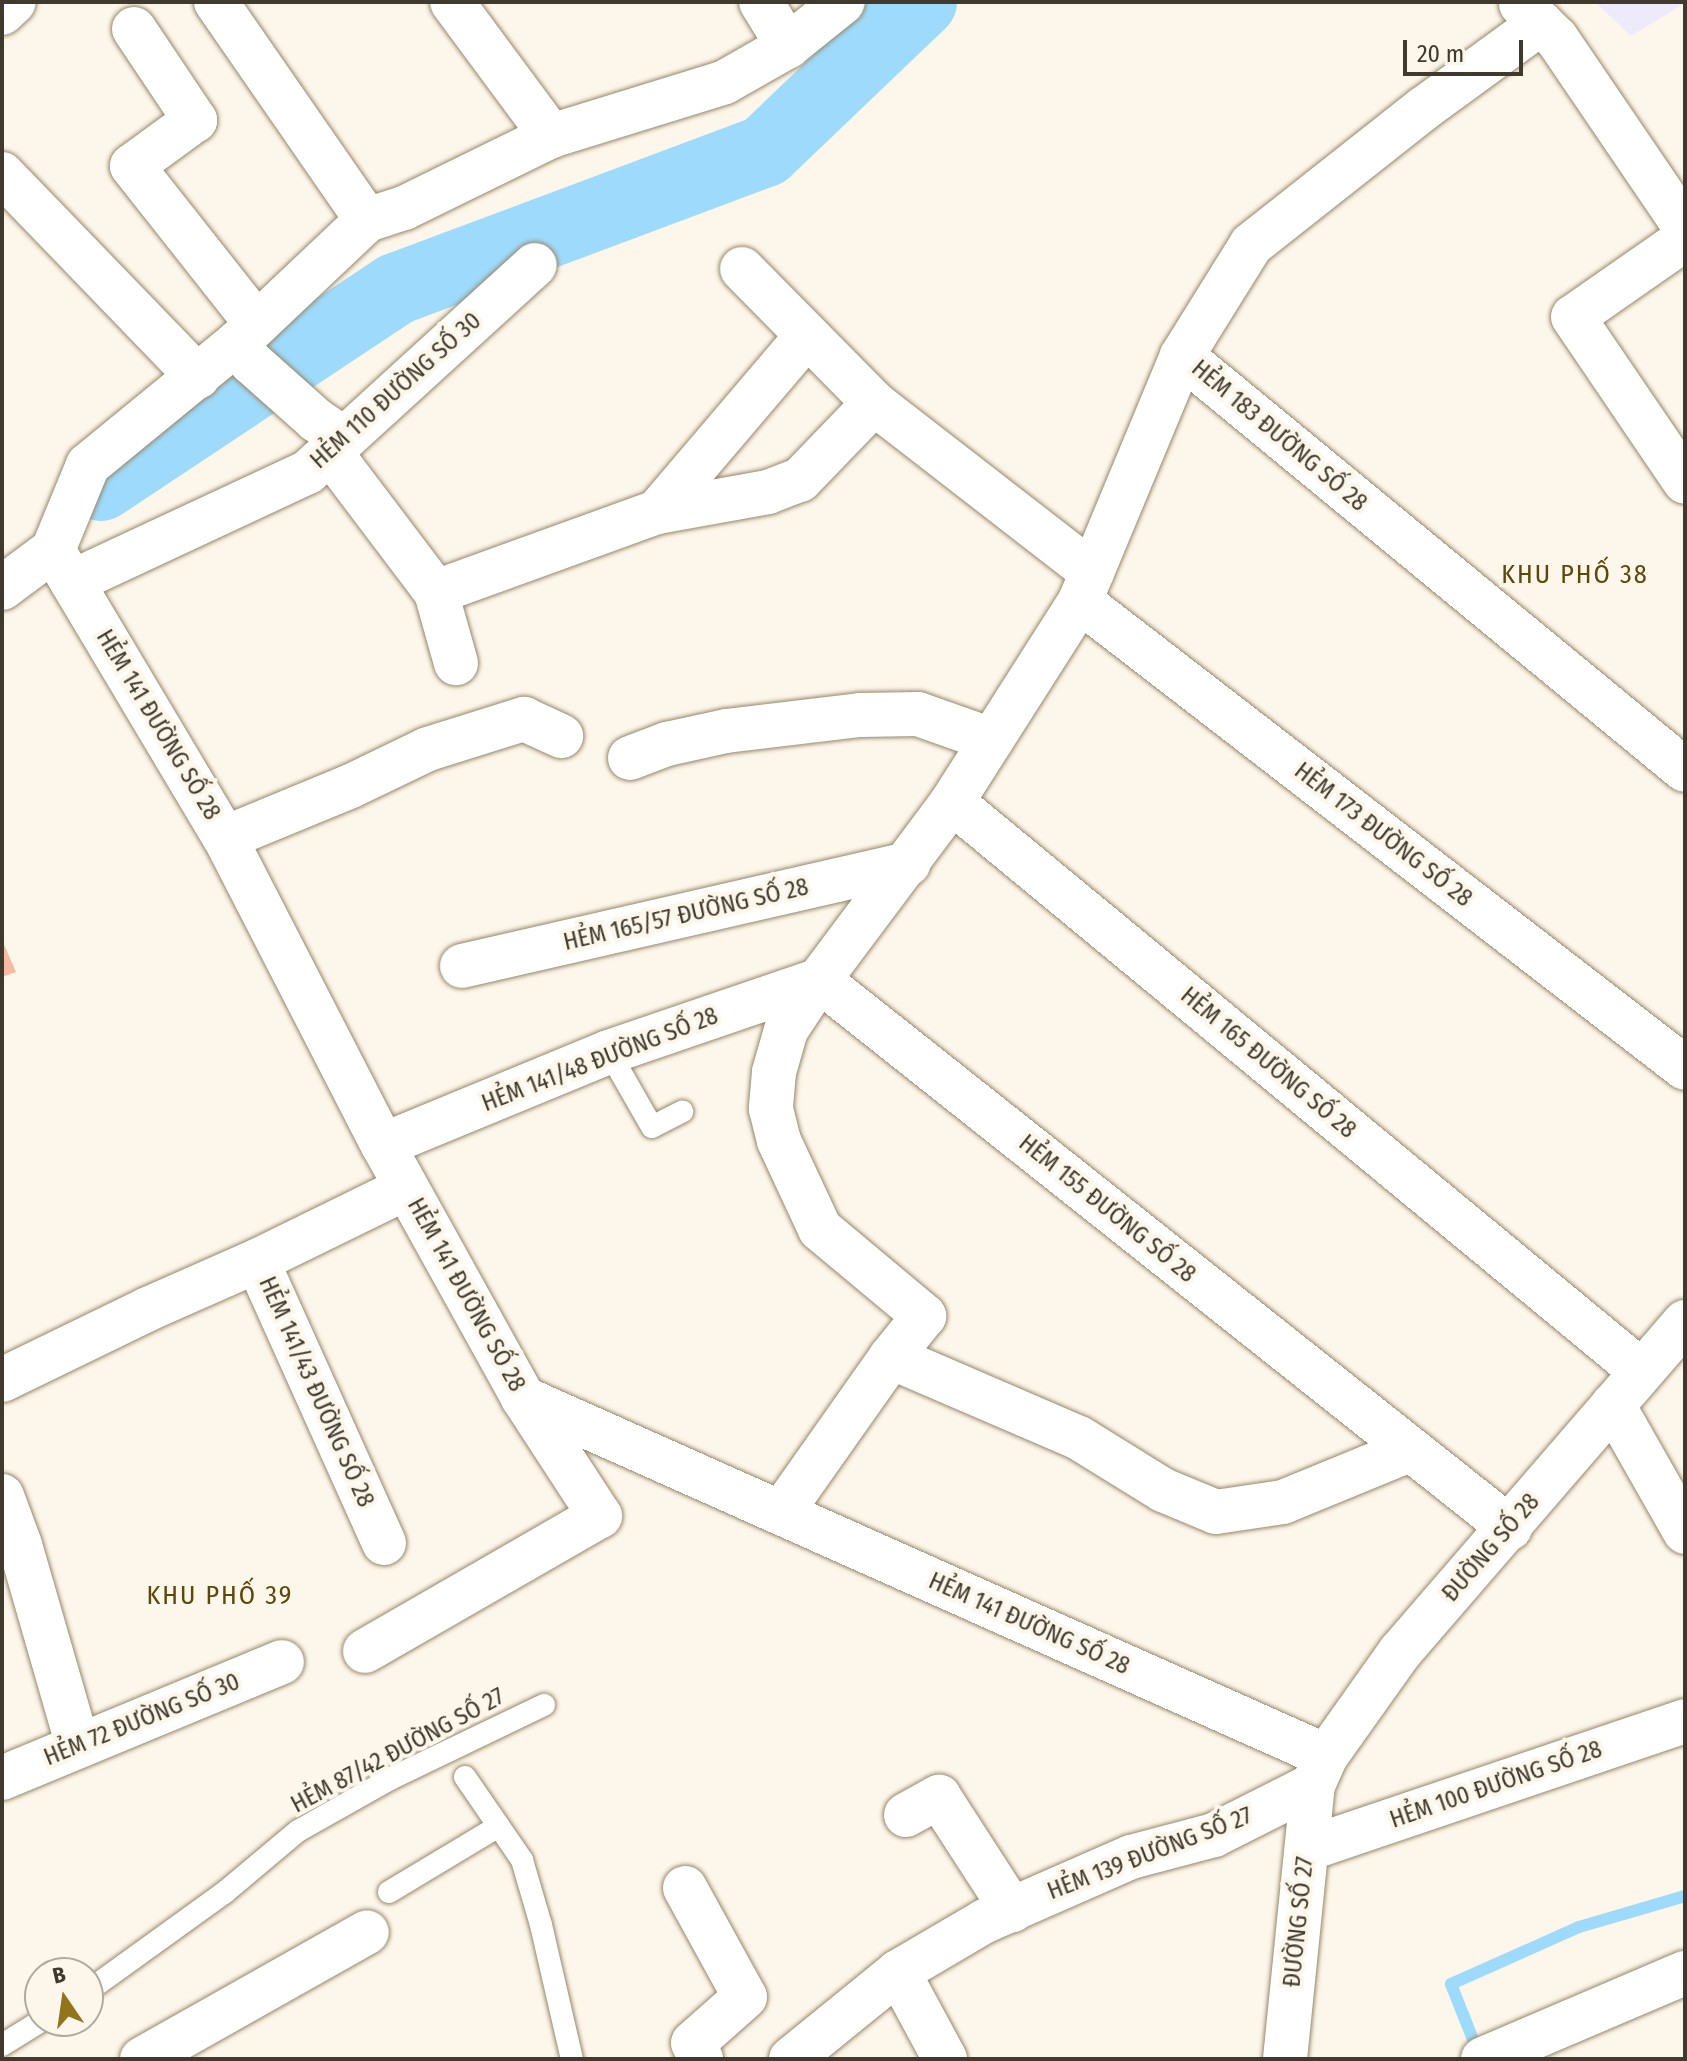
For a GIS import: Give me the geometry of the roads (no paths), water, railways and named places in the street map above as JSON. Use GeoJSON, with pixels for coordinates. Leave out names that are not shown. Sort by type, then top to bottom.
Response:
{"type":"FeatureCollection","features":[{"type":"Feature","properties":{"kind":"street"},"geometry":{"type":"LineString","coordinates":[[2,13],[14,2]]}},
{"type":"Feature","properties":{"kind":"street"},"geometry":{"type":"LineString","coordinates":[[216,2],[367,220]]}},
{"type":"Feature","properties":{"kind":"street"},"geometry":{"type":"LineString","coordinates":[[452,2],[551,136]]}},
{"type":"Feature","properties":{"kind":"street"},"geometry":{"type":"LineString","coordinates":[[761,2],[788,46]]}},
{"type":"Feature","properties":{"kind":"street"},"geometry":{"type":"LineString","coordinates":[[62,566],[88,465],[198,377],[248,343],[367,220],[404,208],[551,136],[725,82],[788,46],[843,2]]}},
{"type":"Feature","properties":{"kind":"street"},"geometry":{"type":"LineString","coordinates":[[1530,13],[1557,39],[1685,227]]}},
{"type":"Feature","properties":{"kind":"street","name":"HẺM 183 ĐƯỜNG SỐ 28"},"geometry":{"type":"LineString","coordinates":[[1530,13],[1423,109],[1251,245],[1182,356],[1685,770]]}},
{"type":"Feature","properties":{"kind":"street"},"geometry":{"type":"LineString","coordinates":[[134,29],[195,120],[132,166],[248,343],[337,446],[436,592],[456,663]]}},
{"type":"Feature","properties":{"kind":"street"},"geometry":{"type":"LineString","coordinates":[[2,174],[198,377]]}},
{"type":"Feature","properties":{"kind":"street"},"geometry":{"type":"LineString","coordinates":[[1685,239],[1573,317],[1685,482]]}},
{"type":"Feature","properties":{"kind":"street","name":"HẺM 110 ĐƯỜNG SỐ 30"},"geometry":{"type":"LineString","coordinates":[[2,588],[308,472],[535,265]]}},
{"type":"Feature","properties":{"kind":"street","name":"HẺM 173 ĐƯỜNG SỐ 28"},"geometry":{"type":"LineString","coordinates":[[742,269],[874,403],[1086,587],[1685,1068]]}},
{"type":"Feature","properties":{"kind":"street"},"geometry":{"type":"LineString","coordinates":[[657,512],[807,336]]}},
{"type":"Feature","properties":{"kind":"street"},"geometry":{"type":"LineString","coordinates":[[781,1513],[891,1357],[924,1316],[820,1229],[779,1141],[771,1109],[774,1072],[786,1030],[819,980],[909,864],[952,802],[1086,587],[1182,356]]}},
{"type":"Feature","properties":{"kind":"street"},"geometry":{"type":"LineString","coordinates":[[436,592],[657,512],[768,492],[800,480],[874,403]]}},
{"type":"Feature","properties":{"kind":"street","name":"HẺM 141 ĐƯỜNG SỐ 28"},"geometry":{"type":"LineString","coordinates":[[62,566],[225,838],[383,1145],[523,1398],[781,1513],[1319,1771]]}},
{"type":"Feature","properties":{"kind":"street"},"geometry":{"type":"LineString","coordinates":[[630,758],[667,744],[726,731],[860,715],[918,714],[992,740]]}},
{"type":"Feature","properties":{"kind":"street"},"geometry":{"type":"LineString","coordinates":[[225,838],[351,786],[428,749],[510,723],[524,719],[561,736]]}},
{"type":"Feature","properties":{"kind":"street","name":"HẺM 165 ĐƯỜNG SỐ 28"},"geometry":{"type":"LineString","coordinates":[[952,802],[1641,1371]]}},
{"type":"Feature","properties":{"kind":"street","name":"HẺM 165/57 ĐƯỜNG SỐ 28"},"geometry":{"type":"LineString","coordinates":[[462,966],[909,864]]}},
{"type":"Feature","properties":{"kind":"street","name":"HẺM 141/48 ĐƯỜNG SỐ 28"},"geometry":{"type":"LineString","coordinates":[[383,1145],[609,1052],[819,980]]}},
{"type":"Feature","properties":{"kind":"street","name":"HẺM 155 ĐƯỜNG SỐ 28"},"geometry":{"type":"LineString","coordinates":[[819,980],[1510,1528]]}},
{"type":"Feature","properties":{"kind":"street","name":"HẺM 141/43 ĐƯỜNG SỐ 28"},"geometry":{"type":"LineString","coordinates":[[384,1543],[257,1261],[406,1188]]}},
{"type":"Feature","properties":{"kind":"street"},"geometry":{"type":"LineString","coordinates":[[2,1380],[148,1309],[257,1261]]}},
{"type":"Feature","properties":{"kind":"street","name":"ĐƯỜNG SỐ 28"},"geometry":{"type":"LineString","coordinates":[[1319,1771],[1400,1652],[1685,1322]]}},
{"type":"Feature","properties":{"kind":"street"},"geometry":{"type":"LineString","coordinates":[[891,1357],[1079,1438],[1163,1490],[1216,1512],[1283,1502],[1410,1450]]}},
{"type":"Feature","properties":{"kind":"street"},"geometry":{"type":"LineString","coordinates":[[365,1651],[600,1516],[523,1398]]}},
{"type":"Feature","properties":{"kind":"street"},"geometry":{"type":"LineString","coordinates":[[1613,1405],[1685,1532]]}},
{"type":"Feature","properties":{"kind":"street"},"geometry":{"type":"LineString","coordinates":[[2,1496],[20,1545],[78,1746]]}},
{"type":"Feature","properties":{"kind":"street","name":"HẺM 72 ĐƯỜNG SỐ 30"},"geometry":{"type":"LineString","coordinates":[[2,1778],[282,1662]]}},
{"type":"Feature","properties":{"kind":"street","name":"HẺM 100 ĐƯỜNG SỐ 28"},"geometry":{"type":"LineString","coordinates":[[1307,1849],[1685,1721]]}},
{"type":"Feature","properties":{"kind":"street","name":"ĐƯỜNG SỐ 27"},"geometry":{"type":"LineString","coordinates":[[1291,2057],[1307,1849],[1319,1771]]}},
{"type":"Feature","properties":{"kind":"street","name":"HẺM 139 ĐƯỜNG SỐ 27"},"geometry":{"type":"LineString","coordinates":[[791,2059],[898,1972],[1012,1910],[1131,1857],[1214,1835],[1319,1771]]}},
{"type":"Feature","properties":{"kind":"street"},"geometry":{"type":"LineString","coordinates":[[906,1815],[939,1797],[1012,1910]]}},
{"type":"Feature","properties":{"kind":"street"},"geometry":{"type":"LineString","coordinates":[[685,1888],[745,1997],[693,2043],[701,2059]]}},
{"type":"Feature","properties":{"kind":"street"},"geometry":{"type":"LineString","coordinates":[[142,2059],[367,1932]]}},
{"type":"Feature","properties":{"kind":"street"},"geometry":{"type":"LineString","coordinates":[[898,1972],[945,2059]]}},
{"type":"Feature","properties":{"kind":"street"},"geometry":{"type":"LineString","coordinates":[[1483,2059],[1685,1973]]}},
{"type":"Feature","properties":{"kind":"lane"},"geometry":{"type":"LineString","coordinates":[[609,1052],[652,1127],[682,1112]]}},
{"type":"Feature","properties":{"kind":"lane","name":"HẺM 87/42 ĐƯỜNG SỐ 27"},"geometry":{"type":"LineString","coordinates":[[104,1979],[224,1893],[298,1831],[390,1779],[544,1705]]}},
{"type":"Feature","properties":{"kind":"lane"},"geometry":{"type":"LineString","coordinates":[[465,1777],[522,1860],[541,1925],[572,2059]]}},
{"type":"Feature","properties":{"kind":"lane"},"geometry":{"type":"LineString","coordinates":[[389,1892],[499,1826]]}},
{"type":"Feature","properties":{"kind":"lane"},"geometry":{"type":"LineString","coordinates":[[2,2045],[24,2031]]}},
{"type":"Feature","properties":{"kind":"waterway"},"geometry":{"type":"LineString","coordinates":[[101,485],[396,289],[765,151],[921,2]]}},
{"type":"Feature","properties":{"kind":"waterway"},"geometry":{"type":"LineString","coordinates":[[1478,2052],[1451,1984],[1579,1927],[1685,1896]]}},
{"type":"Feature","properties":{"kind":"district","name":"KHU PHỐ 38"},"geometry":{"type":"Point","coordinates":[1575,575]}},
{"type":"Feature","properties":{"kind":"district","name":"KHU PHỐ 39"},"geometry":{"type":"Point","coordinates":[220,1596]}}]}
